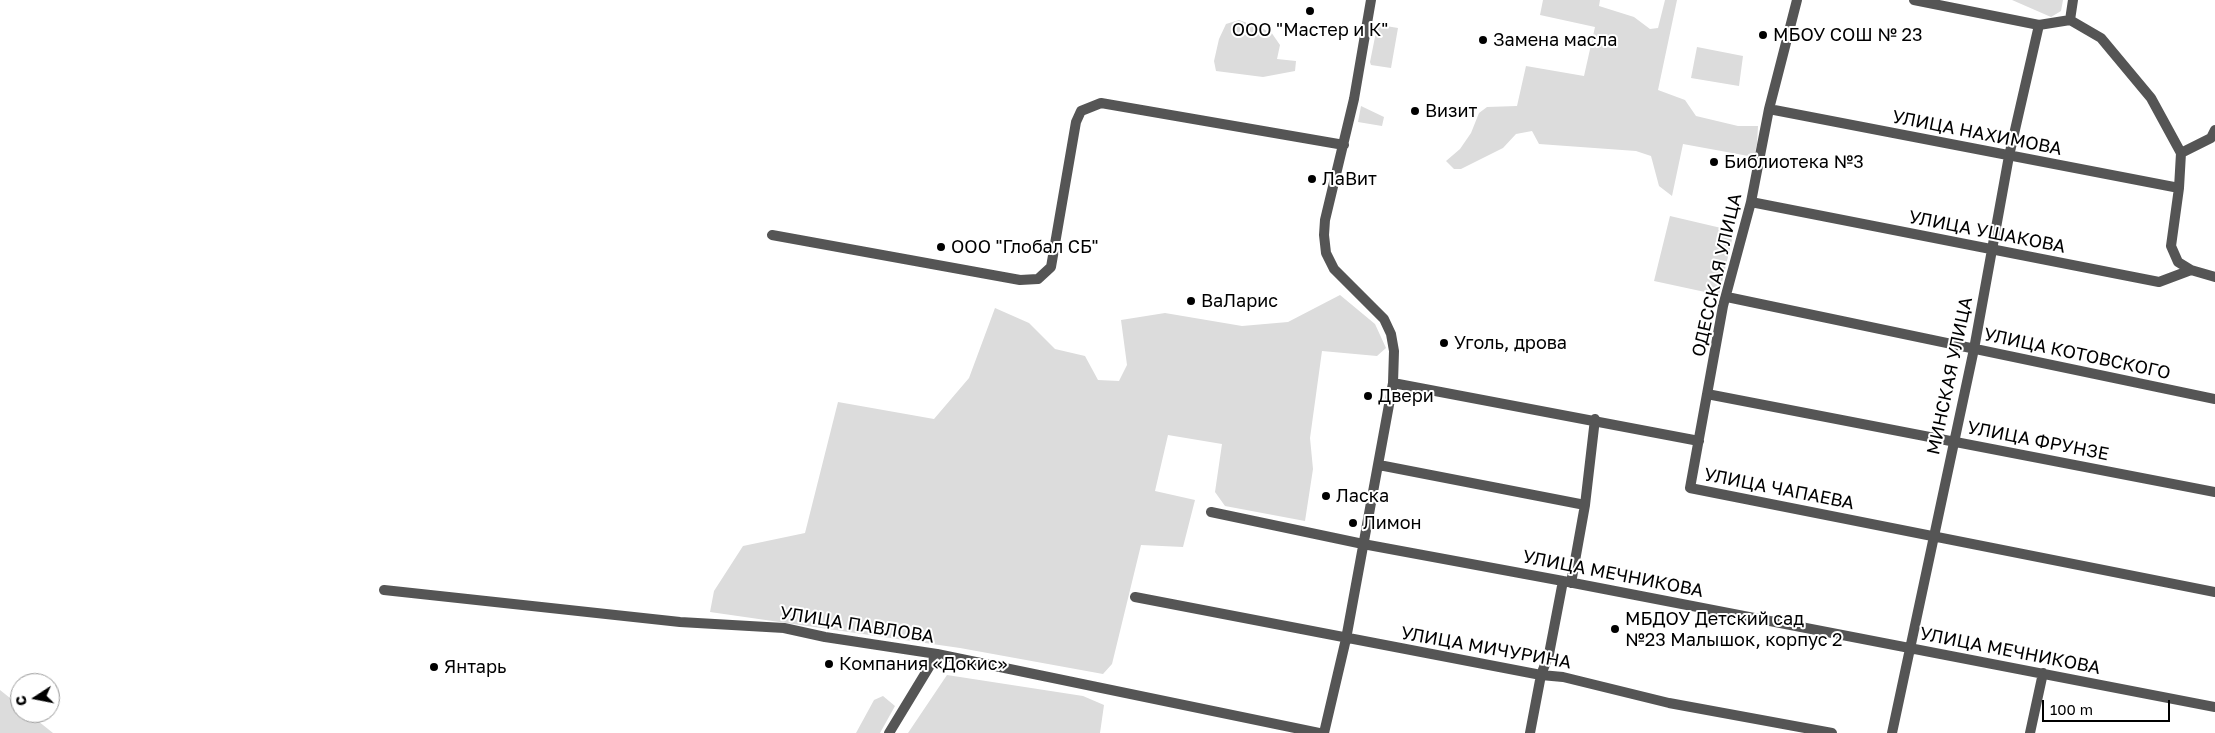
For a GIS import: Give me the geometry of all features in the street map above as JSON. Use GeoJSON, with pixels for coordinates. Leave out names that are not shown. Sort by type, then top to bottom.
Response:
{"type":"FeatureCollection","features":[{"type":"Feature","properties":{"kind":"street"},"geometry":{"type":"LineString","coordinates":[[1324,733],[1346,639],[1393,382],[1394,351],[1391,334],[1384,319],[1344,282],[1334,269],[1326,253],[1326,220],[1344,145],[1371,0]]}},
{"type":"Feature","properties":{"kind":"street","name":"ОДЕССКАЯ УЛИЦА"},"geometry":{"type":"LineString","coordinates":[[1699,440],[1723,306],[1727,297],[1751,202],[1769,109],[1797,0]]}},
{"type":"Feature","properties":{"kind":"street"},"geometry":{"type":"LineString","coordinates":[[1914,0],[2038,25],[2070,20],[2101,38],[2151,98],[2180,153],[2179,188],[2171,246],[2178,262],[2191,270],[2215,277]]}},
{"type":"Feature","properties":{"kind":"street"},"geometry":{"type":"LineString","coordinates":[[2070,20],[2073,0]]}},
{"type":"Feature","properties":{"kind":"street","name":"МИНСКАЯ УЛИЦА"},"geometry":{"type":"LineString","coordinates":[[1892,733],[1974,349],[2009,156],[2038,25]]}},
{"type":"Feature","properties":{"kind":"street"},"geometry":{"type":"LineString","coordinates":[[772,235],[1020,280],[1038,279],[1052,267],[1076,122],[1081,111],[1101,103],[1344,145]]}},
{"type":"Feature","properties":{"kind":"street","name":"УЛИЦА НАХИМОВА"},"geometry":{"type":"LineString","coordinates":[[1769,109],[2179,188]]}},
{"type":"Feature","properties":{"kind":"street"},"geometry":{"type":"LineString","coordinates":[[2180,153],[2211,138],[2215,130]]}},
{"type":"Feature","properties":{"kind":"street","name":"УЛИЦА УШАКОВА"},"geometry":{"type":"LineString","coordinates":[[1751,202],[2159,282],[2191,270]]}},
{"type":"Feature","properties":{"kind":"street","name":"УЛИЦА КОТОВСКОГО"},"geometry":{"type":"LineString","coordinates":[[1727,297],[2215,399]]}},
{"type":"Feature","properties":{"kind":"street","name":"УЛИЦА ЧАПАЕВА"},"geometry":{"type":"LineString","coordinates":[[1393,382],[1699,440],[1690,488],[2215,592]]}},
{"type":"Feature","properties":{"kind":"street","name":"УЛИЦА ФРУНЗЕ"},"geometry":{"type":"LineString","coordinates":[[1707,394],[2215,492]]}},
{"type":"Feature","properties":{"kind":"street"},"geometry":{"type":"LineString","coordinates":[[1530,733],[1541,676],[1549,654],[1585,505],[1595,419]]}},
{"type":"Feature","properties":{"kind":"street"},"geometry":{"type":"LineString","coordinates":[[1379,465],[1585,505]]}},
{"type":"Feature","properties":{"kind":"street","name":"УЛИЦА МЕЧНИКОВА"},"geometry":{"type":"LineString","coordinates":[[1211,512],[1363,544],[2042,673],[2215,708]]}},
{"type":"Feature","properties":{"kind":"street","name":"УЛИЦА ПАВЛОВА"},"geometry":{"type":"LineString","coordinates":[[384,590],[680,622],[784,628],[825,637],[937,654],[1319,733]]}},
{"type":"Feature","properties":{"kind":"street","name":"УЛИЦА МИЧУРИНА"},"geometry":{"type":"LineString","coordinates":[[1135,597],[1541,676],[1563,677],[1669,702],[1832,733]]}},
{"type":"Feature","properties":{"kind":"street"},"geometry":{"type":"LineString","coordinates":[[888,733],[937,654]]}},
{"type":"Feature","properties":{"kind":"street"},"geometry":{"type":"LineString","coordinates":[[2030,733],[2042,673]]}},
{"type":"Feature","properties":{"kind":"shaded area"},"geometry":{"type":"Polygon","coordinates":[[[1543,0],[1600,0],[1599,6],[1634,17],[1650,29],[1658,28],[1665,0],[1677,0],[1658,90],[1685,100],[1696,116],[1738,126],[1758,126],[1754,157],[1683,144],[1672,196],[1659,186],[1651,156],[1636,151],[1539,144],[1532,131],[1516,134],[1503,148],[1461,169],[1454,169],[1446,161],[1460,149],[1471,133],[1479,113],[1487,107],[1517,106],[1526,66],[1584,76],[1595,27],[1540,15],[1543,0]]]}},
{"type":"Feature","properties":{"kind":"shaded area"},"geometry":{"type":"Polygon","coordinates":[[[2012,0],[2063,0],[2061,11],[2051,17],[2012,0]]]}},
{"type":"Feature","properties":{"kind":"shaded area"},"geometry":{"type":"Polygon","coordinates":[[[1239,20],[1271,32],[1280,45],[1277,59],[1296,61],[1295,71],[1263,77],[1216,71],[1214,61],[1219,39],[1226,24],[1239,20]]]}},
{"type":"Feature","properties":{"kind":"shaded area"},"geometry":{"type":"Polygon","coordinates":[[[1380,25],[1398,28],[1391,68],[1371,65],[1370,62],[1377,27],[1380,25]]]}},
{"type":"Feature","properties":{"kind":"shaded area"},"geometry":{"type":"Polygon","coordinates":[[[1697,47],[1743,56],[1739,86],[1691,78],[1697,47]]]}},
{"type":"Feature","properties":{"kind":"shaded area"},"geometry":{"type":"Polygon","coordinates":[[[1361,106],[1384,117],[1382,126],[1358,122],[1361,106]]]}},
{"type":"Feature","properties":{"kind":"shaded area"},"geometry":{"type":"Polygon","coordinates":[[[1670,216],[1734,231],[1719,295],[1654,281],[1670,216]]]}},
{"type":"Feature","properties":{"kind":"shaded area"},"geometry":{"type":"Polygon","coordinates":[[[1340,295],[1375,324],[1386,348],[1377,356],[1322,351],[1310,438],[1313,469],[1305,521],[1225,506],[1215,492],[1222,444],[1168,435],[1155,491],[1195,500],[1183,547],[1141,545],[1112,664],[1103,674],[960,648],[710,612],[714,591],[743,546],[805,533],[838,402],[934,419],[969,378],[995,308],[1029,323],[1055,349],[1085,356],[1098,380],[1119,381],[1127,365],[1121,320],[1165,313],[1242,326],[1288,322],[1340,295]]]}},
{"type":"Feature","properties":{"kind":"shaded area"},"geometry":{"type":"Polygon","coordinates":[[[947,675],[1083,696],[1104,705],[1100,733],[908,733],[947,675]]]}},
{"type":"Feature","properties":{"kind":"shaded area"},"geometry":{"type":"Polygon","coordinates":[[[0,690],[10,698],[10,723],[40,723],[53,733],[0,733],[0,690]]]}},
{"type":"Feature","properties":{"kind":"shaded area"},"geometry":{"type":"Polygon","coordinates":[[[883,696],[895,706],[880,733],[856,733],[874,700],[883,696]]]}},
{"type":"Feature","properties":{"kind":"place","name":"ООО \"Мастер и К\""},"geometry":{"type":"Point","coordinates":[1310,11]}},
{"type":"Feature","properties":{"kind":"place","name":"МБОУ СОШ № 23"},"geometry":{"type":"Point","coordinates":[1763,35]}},
{"type":"Feature","properties":{"kind":"place","name":"Замена масла"},"geometry":{"type":"Point","coordinates":[1483,40]}},
{"type":"Feature","properties":{"kind":"place","name":"Визит"},"geometry":{"type":"Point","coordinates":[1415,111]}},
{"type":"Feature","properties":{"kind":"place","name":"Библиотека №3"},"geometry":{"type":"Point","coordinates":[1714,162]}},
{"type":"Feature","properties":{"kind":"place","name":"ЛаВит"},"geometry":{"type":"Point","coordinates":[1312,179]}},
{"type":"Feature","properties":{"kind":"place","name":"ООО \"Глобал СБ\""},"geometry":{"type":"Point","coordinates":[941,247]}},
{"type":"Feature","properties":{"kind":"place","name":"ВаЛарис"},"geometry":{"type":"Point","coordinates":[1191,301]}},
{"type":"Feature","properties":{"kind":"place","name":"Уголь, дрова"},"geometry":{"type":"Point","coordinates":[1444,343]}},
{"type":"Feature","properties":{"kind":"place","name":"Двери"},"geometry":{"type":"Point","coordinates":[1368,396]}},
{"type":"Feature","properties":{"kind":"place","name":"Ласка"},"geometry":{"type":"Point","coordinates":[1326,496]}},
{"type":"Feature","properties":{"kind":"place","name":"Лимон"},"geometry":{"type":"Point","coordinates":[1353,523]}},
{"type":"Feature","properties":{"kind":"place","name":"МБДОУ Детский сад №23 Малышок, корпус 2"},"geometry":{"type":"Point","coordinates":[1615,629]}},
{"type":"Feature","properties":{"kind":"place","name":"Компания «Докис»"},"geometry":{"type":"Point","coordinates":[829,664]}},
{"type":"Feature","properties":{"kind":"place","name":"Янтарь"},"geometry":{"type":"Point","coordinates":[434,667]}}]}
